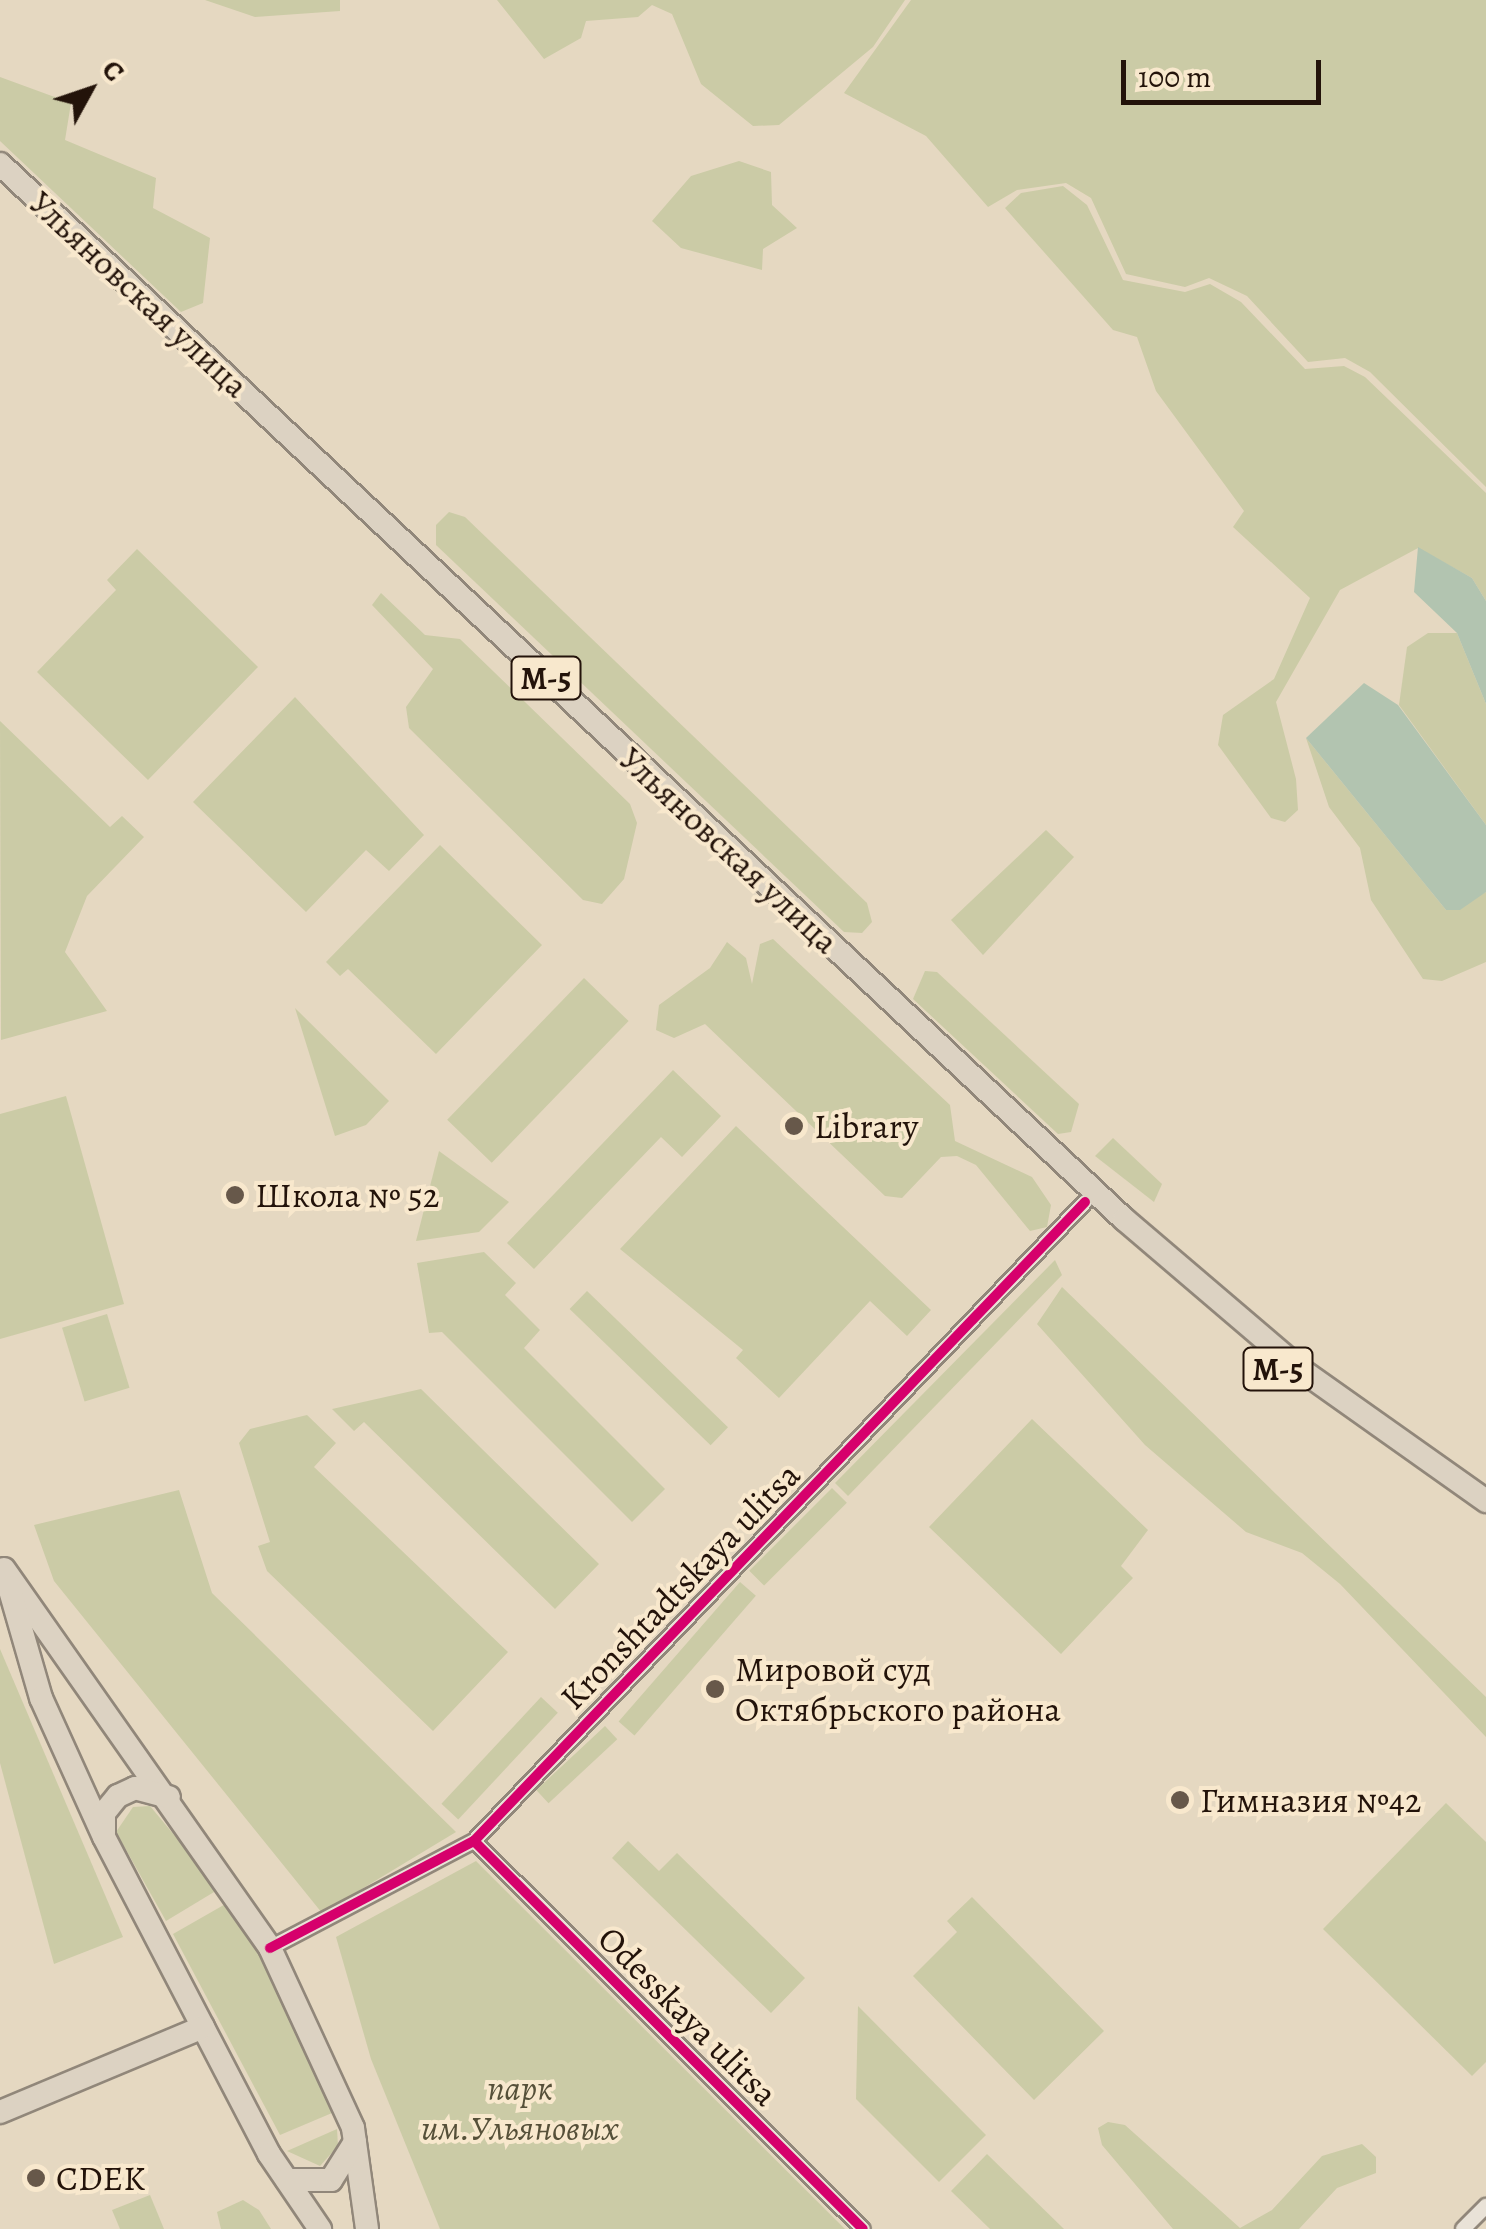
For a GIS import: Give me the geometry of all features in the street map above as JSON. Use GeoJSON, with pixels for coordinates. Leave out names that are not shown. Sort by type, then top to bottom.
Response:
{"type":"FeatureCollection","features":[{"type":"Feature","properties":{"kind":"main road","name":"Ульяновская улица"},"geometry":{"type":"LineString","coordinates":[[0,164],[1090,1197],[1297,1367],[1486,1501]]}},
{"type":"Feature","properties":{"kind":"main road","name":"Ульяновская улица"},"geometry":{"type":"LineString","coordinates":[[0,184],[1288,1378],[1486,1518]]}},
{"type":"Feature","properties":{"kind":"main road"},"geometry":{"type":"LineString","coordinates":[[2,1563],[169,1796],[270,1948],[355,2142],[367,2229]]}},
{"type":"Feature","properties":{"kind":"main road"},"geometry":{"type":"LineString","coordinates":[[2,1563],[40,1698],[104,1837],[287,2180],[320,2229]]}},
{"type":"Feature","properties":{"kind":"main road"},"geometry":{"type":"LineString","coordinates":[[104,1837],[104,1813],[118,1796],[136,1788],[169,1796]]}},
{"type":"Feature","properties":{"kind":"main road"},"geometry":{"type":"LineString","coordinates":[[0,2112],[203,2027]]}},
{"type":"Feature","properties":{"kind":"main road"},"geometry":{"type":"LineString","coordinates":[[287,2180],[331,2180],[355,2142]]}},
{"type":"Feature","properties":{"kind":"street","name":"Kronshtadtskaya ulitsa"},"geometry":{"type":"LineString","coordinates":[[270,1948],[474,1841],[1090,1197]]}},
{"type":"Feature","properties":{"kind":"street","name":"Odesskaya ulitsa"},"geometry":{"type":"LineString","coordinates":[[474,1841],[863,2229]]}},
{"type":"Feature","properties":{"kind":"street"},"geometry":{"type":"LineString","coordinates":[[1464,2229],[1486,2206]]}},
{"type":"Feature","properties":{"kind":"green space"},"geometry":{"type":"Polygon","coordinates":[[[205,0],[340,0],[340,11],[255,17],[205,0]]]}},
{"type":"Feature","properties":{"kind":"green space"},"geometry":{"type":"Polygon","coordinates":[[[497,0],[905,0],[873,47],[779,125],[753,126],[701,84],[672,14],[652,5],[638,17],[586,21],[581,38],[544,59],[497,0]]]}},
{"type":"Feature","properties":{"kind":"green space"},"geometry":{"type":"Polygon","coordinates":[[[911,0],[1486,0],[1486,487],[1370,372],[1345,358],[1308,362],[1247,296],[1209,278],[1185,287],[1126,274],[1091,198],[1066,183],[1017,190],[988,207],[926,136],[844,93],[911,0]]]}},
{"type":"Feature","properties":{"kind":"green space"},"geometry":{"type":"Polygon","coordinates":[[[0,77],[71,103],[65,140],[156,178],[153,208],[210,238],[203,303],[181,312],[0,141],[0,77]]]}},
{"type":"Feature","properties":{"kind":"green space"},"geometry":{"type":"Polygon","coordinates":[[[739,161],[771,172],[772,205],[797,228],[763,249],[762,270],[681,248],[652,221],[691,176],[739,161]]]}},
{"type":"Feature","properties":{"kind":"green space"},"geometry":{"type":"Polygon","coordinates":[[[1063,186],[1087,205],[1123,280],[1185,292],[1210,284],[1241,302],[1305,369],[1344,366],[1365,377],[1486,493],[1486,601],[1472,578],[1418,548],[1340,590],[1276,702],[1296,779],[1298,810],[1285,822],[1271,818],[1218,745],[1223,715],[1274,679],[1310,598],[1233,527],[1244,511],[1156,391],[1137,337],[1113,330],[1005,208],[1021,193],[1063,186]]]}},
{"type":"Feature","properties":{"kind":"green space"},"geometry":{"type":"Polygon","coordinates":[[[449,512],[465,517],[867,903],[872,922],[862,933],[844,932],[436,545],[436,525],[449,512]]]}},
{"type":"Feature","properties":{"kind":"green space"},"geometry":{"type":"Polygon","coordinates":[[[137,549],[258,667],[148,780],[37,672],[116,590],[107,580],[137,549]]]}},
{"type":"Feature","properties":{"kind":"green space"},"geometry":{"type":"Polygon","coordinates":[[[381,593],[425,635],[460,639],[630,804],[637,823],[624,879],[602,904],[583,900],[409,728],[406,707],[433,669],[372,605],[381,593]]]}},
{"type":"Feature","properties":{"kind":"green space"},"geometry":{"type":"Polygon","coordinates":[[[1428,633],[1457,633],[1486,704],[1486,825],[1399,705],[1407,647],[1428,633]]]}},
{"type":"Feature","properties":{"kind":"green space"},"geometry":{"type":"Polygon","coordinates":[[[295,697],[424,835],[389,871],[366,850],[306,912],[193,802],[295,697]]]}},
{"type":"Feature","properties":{"kind":"green space"},"geometry":{"type":"Polygon","coordinates":[[[0,721],[110,827],[122,816],[144,837],[87,896],[65,952],[107,1011],[1,1040],[0,721]]]}},
{"type":"Feature","properties":{"kind":"green space"},"geometry":{"type":"Polygon","coordinates":[[[1306,738],[1446,910],[1486,892],[1486,962],[1442,981],[1423,979],[1371,900],[1360,848],[1329,807],[1306,738]]]}},
{"type":"Feature","properties":{"kind":"green space"},"geometry":{"type":"Polygon","coordinates":[[[1046,830],[1074,857],[983,955],[951,920],[1046,830]]]}},
{"type":"Feature","properties":{"kind":"green space"},"geometry":{"type":"Polygon","coordinates":[[[440,845],[542,945],[436,1054],[348,969],[340,976],[326,962],[440,845]]]}},
{"type":"Feature","properties":{"kind":"green space"},"geometry":{"type":"Polygon","coordinates":[[[773,939],[950,1105],[955,1141],[1032,1177],[1051,1205],[1047,1227],[1030,1231],[976,1165],[957,1156],[941,1157],[902,1198],[885,1196],[705,1024],[674,1038],[656,1030],[659,1005],[710,968],[727,942],[746,958],[752,984],[760,944],[773,939]]]}},
{"type":"Feature","properties":{"kind":"green space"},"geometry":{"type":"Polygon","coordinates":[[[925,971],[937,972],[1079,1104],[1071,1132],[1058,1134],[913,999],[925,971]]]}},
{"type":"Feature","properties":{"kind":"green space"},"geometry":{"type":"Polygon","coordinates":[[[584,978],[629,1021],[492,1163],[447,1120],[584,978]]]}},
{"type":"Feature","properties":{"kind":"green space"},"geometry":{"type":"Polygon","coordinates":[[[295,1008],[389,1101],[366,1125],[335,1136],[295,1008]]]}},
{"type":"Feature","properties":{"kind":"green space"},"geometry":{"type":"Polygon","coordinates":[[[673,1070],[721,1116],[682,1157],[661,1137],[534,1269],[507,1243],[673,1070]]]}},
{"type":"Feature","properties":{"kind":"green space"},"geometry":{"type":"Polygon","coordinates":[[[66,1096],[124,1304],[0,1339],[0,1114],[66,1096]]]}},
{"type":"Feature","properties":{"kind":"green space"},"geometry":{"type":"Polygon","coordinates":[[[736,1126],[931,1310],[907,1336],[870,1301],[779,1398],[736,1358],[743,1350],[620,1249],[736,1126]]]}},
{"type":"Feature","properties":{"kind":"green space"},"geometry":{"type":"Polygon","coordinates":[[[1113,1138],[1162,1184],[1154,1202],[1095,1156],[1113,1138]]]}},
{"type":"Feature","properties":{"kind":"green space"},"geometry":{"type":"Polygon","coordinates":[[[439,1151],[509,1202],[479,1232],[416,1241],[439,1151]]]}},
{"type":"Feature","properties":{"kind":"green space"},"geometry":{"type":"Polygon","coordinates":[[[484,1252],[516,1283],[505,1295],[540,1330],[524,1348],[665,1489],[632,1522],[442,1332],[429,1333],[417,1263],[484,1252]]]}},
{"type":"Feature","properties":{"kind":"green space"},"geometry":{"type":"Polygon","coordinates":[[[1055,1260],[1062,1275],[848,1496],[835,1483],[1055,1260]]]}},
{"type":"Feature","properties":{"kind":"green space"},"geometry":{"type":"Polygon","coordinates":[[[1062,1287],[1486,1697],[1486,1737],[1340,1584],[1302,1553],[1246,1532],[1145,1445],[1037,1324],[1062,1287]]]}},
{"type":"Feature","properties":{"kind":"green space"},"geometry":{"type":"Polygon","coordinates":[[[587,1291],[728,1427],[711,1445],[570,1309],[587,1291]]]}},
{"type":"Feature","properties":{"kind":"green space"},"geometry":{"type":"Polygon","coordinates":[[[107,1314],[130,1388],[85,1401],[62,1328],[107,1314]]]}},
{"type":"Feature","properties":{"kind":"green space"},"geometry":{"type":"Polygon","coordinates":[[[421,1389],[599,1564],[555,1609],[364,1422],[354,1431],[332,1409],[421,1389]]]}},
{"type":"Feature","properties":{"kind":"green space"},"geometry":{"type":"Polygon","coordinates":[[[307,1415],[336,1443],[314,1467],[508,1652],[433,1731],[267,1571],[258,1546],[270,1542],[239,1443],[250,1429],[307,1415]]]}},
{"type":"Feature","properties":{"kind":"green space"},"geometry":{"type":"Polygon","coordinates":[[[1032,1419],[1148,1530],[1121,1566],[1133,1578],[1061,1654],[929,1527],[1032,1419]]]}},
{"type":"Feature","properties":{"kind":"green space"},"geometry":{"type":"Polygon","coordinates":[[[832,1488],[847,1503],[764,1586],[749,1571],[832,1488]]]}},
{"type":"Feature","properties":{"kind":"green space"},"geometry":{"type":"Polygon","coordinates":[[[179,1490],[212,1593],[456,1832],[322,1913],[54,1581],[34,1525],[179,1490]]]}},
{"type":"Feature","properties":{"kind":"green space"},"geometry":{"type":"Polygon","coordinates":[[[740,1582],[756,1596],[634,1735],[619,1722],[740,1582]]]}},
{"type":"Feature","properties":{"kind":"green space"},"geometry":{"type":"Polygon","coordinates":[[[0,1649],[123,1937],[54,1964],[0,1763],[0,1649]]]}},
{"type":"Feature","properties":{"kind":"green space"},"geometry":{"type":"Polygon","coordinates":[[[541,1697],[558,1713],[458,1819],[441,1804],[541,1697]]]}},
{"type":"Feature","properties":{"kind":"green space"},"geometry":{"type":"Polygon","coordinates":[[[605,1726],[617,1739],[549,1803],[536,1790],[605,1726]]]}},
{"type":"Feature","properties":{"kind":"green space"},"geometry":{"type":"Polygon","coordinates":[[[1446,1803],[1486,1842],[1486,2062],[1472,2076],[1323,1929],[1446,1803]]]}},
{"type":"Feature","properties":{"kind":"green space"},"geometry":{"type":"Polygon","coordinates":[[[150,1806],[219,1889],[166,1921],[116,1832],[133,1807],[150,1806]]]}},
{"type":"Feature","properties":{"kind":"green space"},"geometry":{"type":"Polygon","coordinates":[[[628,1841],[659,1871],[677,1853],[805,1978],[771,2013],[612,1858],[628,1841]]]}},
{"type":"Feature","properties":{"kind":"green space","name":"парк им.Ульяновых"},"geometry":{"type":"Polygon","coordinates":[[[476,1861],[845,2229],[440,2229],[371,2059],[336,1937],[476,1861]]]}},
{"type":"Feature","properties":{"kind":"green space"},"geometry":{"type":"Polygon","coordinates":[[[972,1897],[1104,2031],[1034,2100],[913,1976],[957,1932],[947,1921],[972,1897]]]}},
{"type":"Feature","properties":{"kind":"green space"},"geometry":{"type":"Polygon","coordinates":[[[229,1902],[295,2020],[332,2113],[280,2135],[173,1934],[229,1902]]]}},
{"type":"Feature","properties":{"kind":"green space"},"geometry":{"type":"Polygon","coordinates":[[[858,2006],[986,2135],[939,2182],[856,2099],[858,2006]]]}},
{"type":"Feature","properties":{"kind":"green space"},"geometry":{"type":"Polygon","coordinates":[[[1108,2122],[1125,2125],[1240,2228],[1272,2210],[1322,2156],[1362,2144],[1376,2157],[1376,2173],[1337,2188],[1299,2229],[1173,2229],[1102,2145],[1098,2128],[1108,2122]]]}},
{"type":"Feature","properties":{"kind":"green space"},"geometry":{"type":"Polygon","coordinates":[[[337,2129],[338,2146],[320,2166],[287,2151],[337,2129]]]}},
{"type":"Feature","properties":{"kind":"green space"},"geometry":{"type":"Polygon","coordinates":[[[987,2154],[1064,2229],[990,2229],[951,2191],[987,2154]]]}},
{"type":"Feature","properties":{"kind":"green space"},"geometry":{"type":"Polygon","coordinates":[[[150,2195],[164,2229],[120,2229],[112,2210],[150,2195]]]}},
{"type":"Feature","properties":{"kind":"green space"},"geometry":{"type":"Polygon","coordinates":[[[243,2200],[259,2210],[271,2229],[221,2229],[217,2212],[243,2200]]]}},
{"type":"Feature","properties":{"kind":"shaded area"},"geometry":{"type":"Polygon","coordinates":[[[1418,547],[1472,578],[1486,601],[1486,704],[1457,633],[1414,592],[1418,547]]]}},
{"type":"Feature","properties":{"kind":"shaded area"},"geometry":{"type":"Polygon","coordinates":[[[1364,683],[1398,705],[1486,825],[1486,892],[1460,910],[1446,910],[1306,738],[1364,683]]]}},
{"type":"Feature","properties":{"kind":"cycle path"},"geometry":{"type":"LineString","coordinates":[[270,1948],[474,1841],[1085,1202]]}},
{"type":"Feature","properties":{"kind":"cycle path"},"geometry":{"type":"LineString","coordinates":[[474,1841],[863,2229]]}},
{"type":"Feature","properties":{"kind":"place","name":"Library"},"geometry":{"type":"Point","coordinates":[794,1126]}},
{"type":"Feature","properties":{"kind":"place","name":"Школа № 52"},"geometry":{"type":"Point","coordinates":[235,1195]}},
{"type":"Feature","properties":{"kind":"place","name":"Мировой суд Октябрьского района"},"geometry":{"type":"Point","coordinates":[715,1689]}},
{"type":"Feature","properties":{"kind":"place","name":"Гимназия №42"},"geometry":{"type":"Point","coordinates":[1180,1800]}},
{"type":"Feature","properties":{"kind":"place","name":"CDEK"},"geometry":{"type":"Point","coordinates":[36,2178]}}]}
